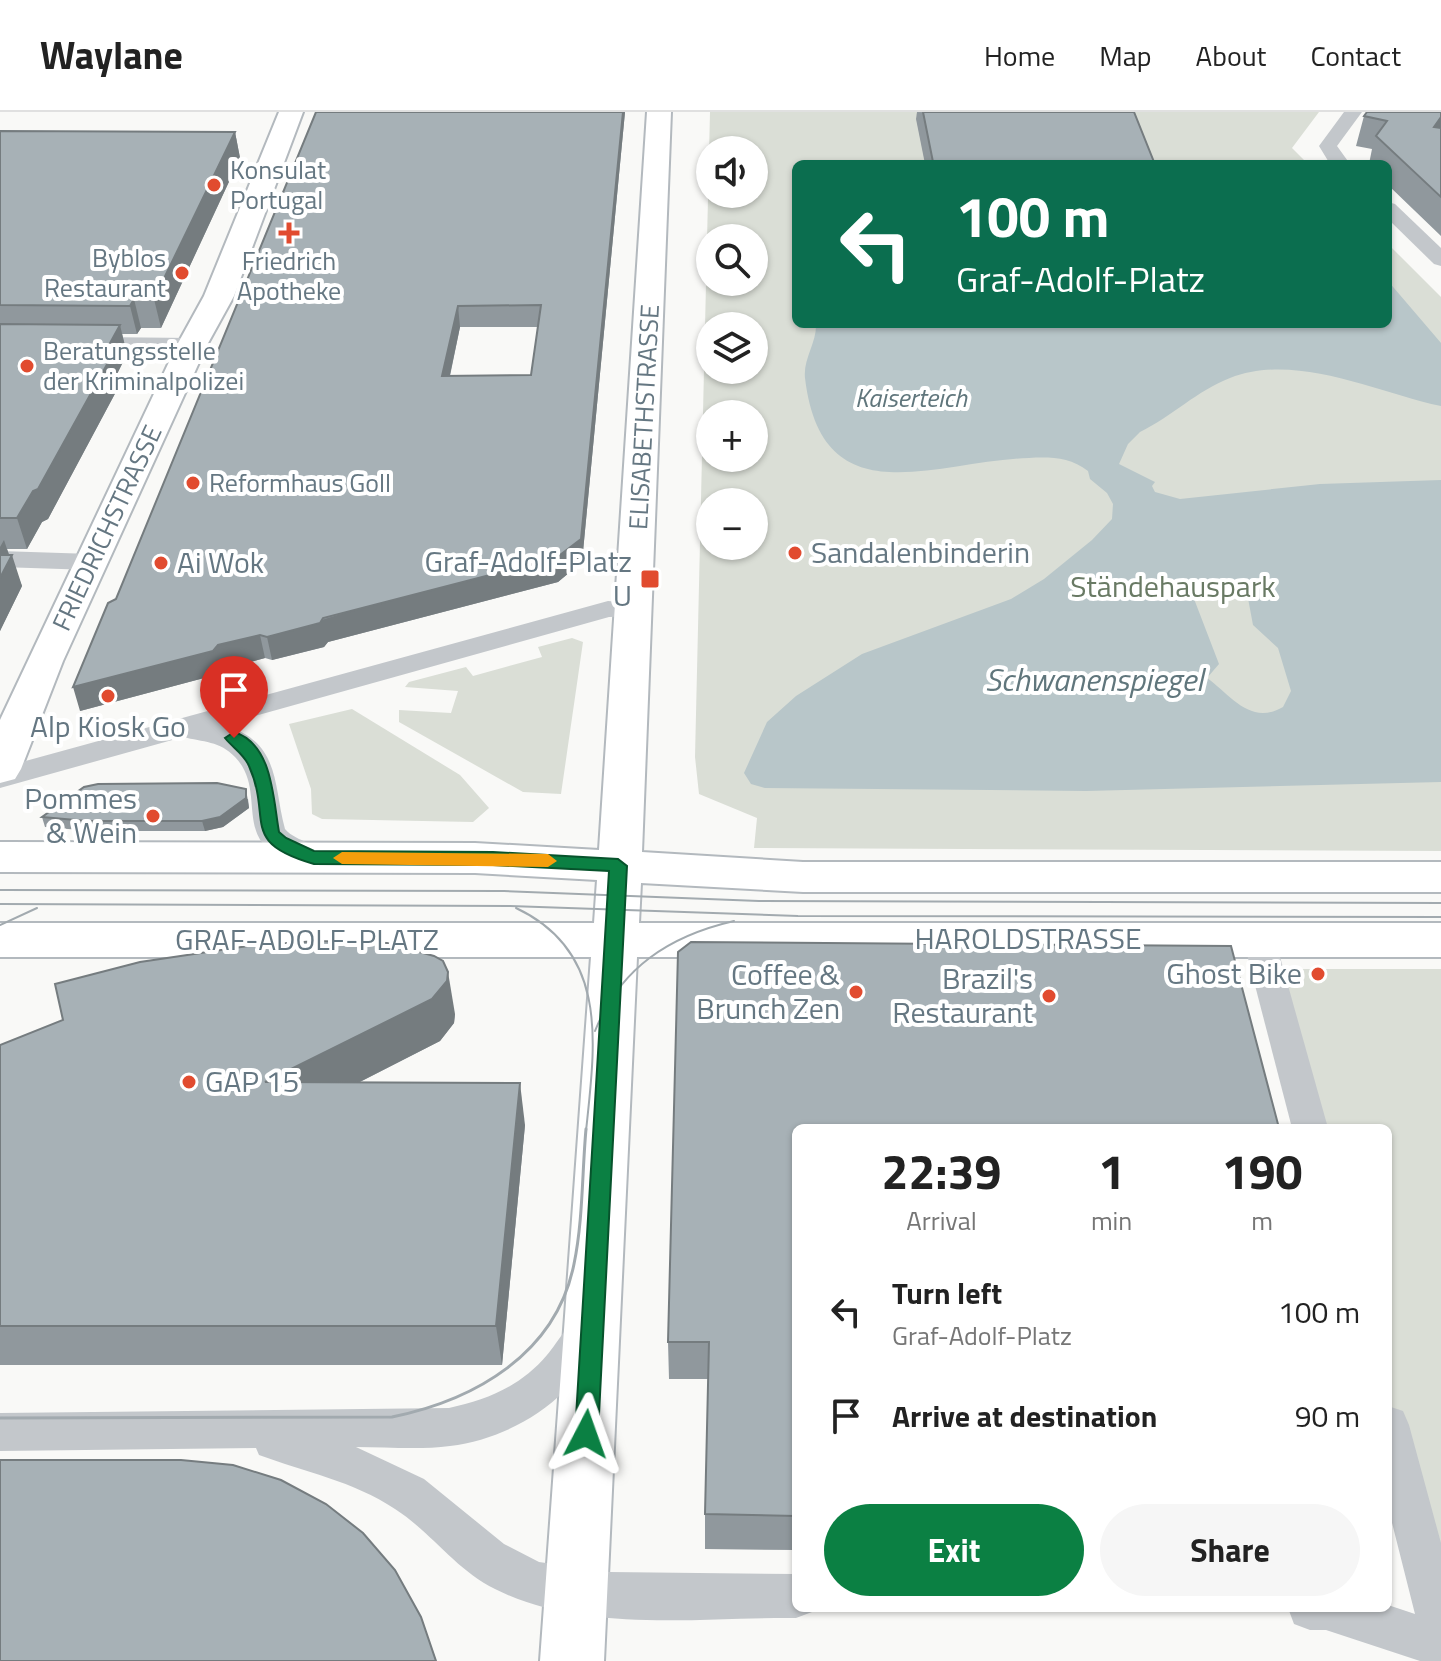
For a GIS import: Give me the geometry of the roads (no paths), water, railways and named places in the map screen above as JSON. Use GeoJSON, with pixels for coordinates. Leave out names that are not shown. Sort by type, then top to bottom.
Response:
{"type":"FeatureCollection","features":[{"type":"Feature","properties":{"kind":"main road","name":"FRIEDRICHSTRASSE"},"geometry":{"type":"LineString","coordinates":[[0,769],[44,661],[192,345],[219,296],[291,112]]}},
{"type":"Feature","properties":{"kind":"main road","name":"ELISABETHSTRASSE"},"geometry":{"type":"LineString","coordinates":[[572,1661],[594,1317],[659,112]]}},
{"type":"Feature","properties":{"kind":"main road"},"geometry":{"type":"LineString","coordinates":[[0,857],[487,858],[618,866]]}},
{"type":"Feature","properties":{"kind":"main road","name":"HAROLDSTRASSE"},"geometry":{"type":"LineString","coordinates":[[618,866],[803,877],[1441,877]]}},
{"type":"Feature","properties":{"kind":"main road","name":"GRAF-ADOLF-PLATZ"},"geometry":{"type":"LineString","coordinates":[[0,940],[615,940]]}},
{"type":"Feature","properties":{"kind":"main road","name":"HAROLDSTRASSE"},"geometry":{"type":"LineString","coordinates":[[615,940],[1441,940]]}},
{"type":"Feature","properties":{"kind":"street"},"geometry":{"type":"LineString","coordinates":[[1337,160],[1328,146],[1353,112]]}},
{"type":"Feature","properties":{"kind":"street"},"geometry":{"type":"LineString","coordinates":[[1392,212],[1441,260]]}},
{"type":"Feature","properties":{"kind":"street"},"geometry":{"type":"LineString","coordinates":[[0,343],[192,345]]}},
{"type":"Feature","properties":{"kind":"street"},"geometry":{"type":"LineString","coordinates":[[0,559],[92,562]]}},
{"type":"Feature","properties":{"kind":"street"},"geometry":{"type":"LineString","coordinates":[[0,778],[608,609],[633,610]]}},
{"type":"Feature","properties":{"kind":"street"},"geometry":{"type":"LineString","coordinates":[[171,731],[209,730],[234,738],[248,750],[263,780],[271,833],[287,847],[314,858]]}},
{"type":"Feature","properties":{"kind":"street"},"geometry":{"type":"LineString","coordinates":[[1259,939],[1309,1124]]}},
{"type":"Feature","properties":{"kind":"street"},"geometry":{"type":"LineString","coordinates":[[0,1432],[424,1430],[477,1422],[506,1412],[544,1388],[574,1354],[594,1317]]}},
{"type":"Feature","properties":{"kind":"street"},"geometry":{"type":"LineString","coordinates":[[204,1431],[273,1441],[373,1475],[424,1504],[509,1573],[553,1588],[576,1592],[792,1596]]}},
{"type":"Feature","properties":{"kind":"street"},"geometry":{"type":"LineString","coordinates":[[1392,1440],[1441,1626]]}},
{"type":"Feature","properties":{"kind":"street"},"geometry":{"type":"LineString","coordinates":[[1338,1612],[1441,1645]]}},
{"type":"Feature","properties":{"kind":"water","name":"Schwanenspiegel"},"geometry":{"type":"Polygon","coordinates":[[[1392,286],[1441,343],[1441,406],[1336,377],[1282,369],[1256,371],[1218,383],[1140,432],[1128,444],[1119,464],[1155,482],[1152,486],[1155,492],[1180,499],[1320,484],[1441,480],[1441,782],[1086,791],[765,788],[751,784],[744,773],[767,722],[796,696],[862,654],[1011,599],[1044,579],[1092,540],[1112,519],[1113,504],[1107,493],[1090,479],[1088,471],[1067,460],[1029,458],[888,472],[858,466],[834,450],[816,422],[805,378],[815,328],[1392,328],[1392,286]],[[1196,586],[1191,591],[1219,664],[1207,678],[1251,711],[1271,712],[1283,707],[1291,691],[1278,648],[1253,625],[1247,593],[1238,588],[1196,586]]]}},
{"type":"Feature","properties":{"kind":"tram line"},"geometry":{"type":"LineString","coordinates":[[0,890],[504,891],[759,901],[1441,903]]}},
{"type":"Feature","properties":{"kind":"tram line"},"geometry":{"type":"LineString","coordinates":[[0,904],[510,906],[798,916],[1441,917]]}},
{"type":"Feature","properties":{"kind":"tram line"},"geometry":{"type":"LineString","coordinates":[[0,925],[37,908]]}},
{"type":"Feature","properties":{"kind":"tram line"},"geometry":{"type":"LineString","coordinates":[[516,908],[546,927],[568,949],[582,975],[590,1004],[593,1034],[586,1131]]}},
{"type":"Feature","properties":{"kind":"tram line"},"geometry":{"type":"LineString","coordinates":[[595,1031],[618,989],[650,958],[688,936],[734,921]]}},
{"type":"Feature","properties":{"kind":"tram line"},"geometry":{"type":"LineString","coordinates":[[0,1418],[392,1417],[453,1399],[507,1368],[530,1347],[550,1323],[564,1296],[574,1264],[579,1231],[586,1129]]}},
{"type":"Feature","properties":{"kind":"place","name":"Konsulat Portugal"},"geometry":{"type":"Point","coordinates":[214,185]}},
{"type":"Feature","properties":{"kind":"place","name":"Friedrich Apotheke"},"geometry":{"type":"Point","coordinates":[289,233]}},
{"type":"Feature","properties":{"kind":"place","name":"Byblos Restaurant"},"geometry":{"type":"Point","coordinates":[182,273]}},
{"type":"Feature","properties":{"kind":"place","name":"Beratungsstelle der Kriminalpolizei"},"geometry":{"type":"Point","coordinates":[27,366]}},
{"type":"Feature","properties":{"kind":"place","name":"Reformhaus Goll"},"geometry":{"type":"Point","coordinates":[193,483]}},
{"type":"Feature","properties":{"kind":"place","name":"Sandalenbinderin"},"geometry":{"type":"Point","coordinates":[795,553]}},
{"type":"Feature","properties":{"kind":"place","name":"Ai Wok"},"geometry":{"type":"Point","coordinates":[161,563]}},
{"type":"Feature","properties":{"kind":"place","name":"Graf-Adolf-Platz U"},"geometry":{"type":"Point","coordinates":[650,579]}},
{"type":"Feature","properties":{"kind":"place","name":"Alp Kiosk Go"},"geometry":{"type":"Point","coordinates":[108,696]}},
{"type":"Feature","properties":{"kind":"place","name":"Pommes & Wein"},"geometry":{"type":"Point","coordinates":[153,816]}},
{"type":"Feature","properties":{"kind":"place","name":"Ghost Bike"},"geometry":{"type":"Point","coordinates":[1318,974]}},
{"type":"Feature","properties":{"kind":"place","name":"Coffee & Brunch Zen"},"geometry":{"type":"Point","coordinates":[856,992]}},
{"type":"Feature","properties":{"kind":"place","name":"Brazil's Restaurant"},"geometry":{"type":"Point","coordinates":[1049,996]}},
{"type":"Feature","properties":{"kind":"place","name":"GAP 15"},"geometry":{"type":"Point","coordinates":[189,1082]}},
{"type":"Feature","properties":{"kind":"water label","name":"Kaiserteich"},"geometry":{"type":"Point","coordinates":[911,398]}},
{"type":"Feature","properties":{"kind":"park label","name":"Ständehauspark"},"geometry":{"type":"Point","coordinates":[1173,587]}}]}
